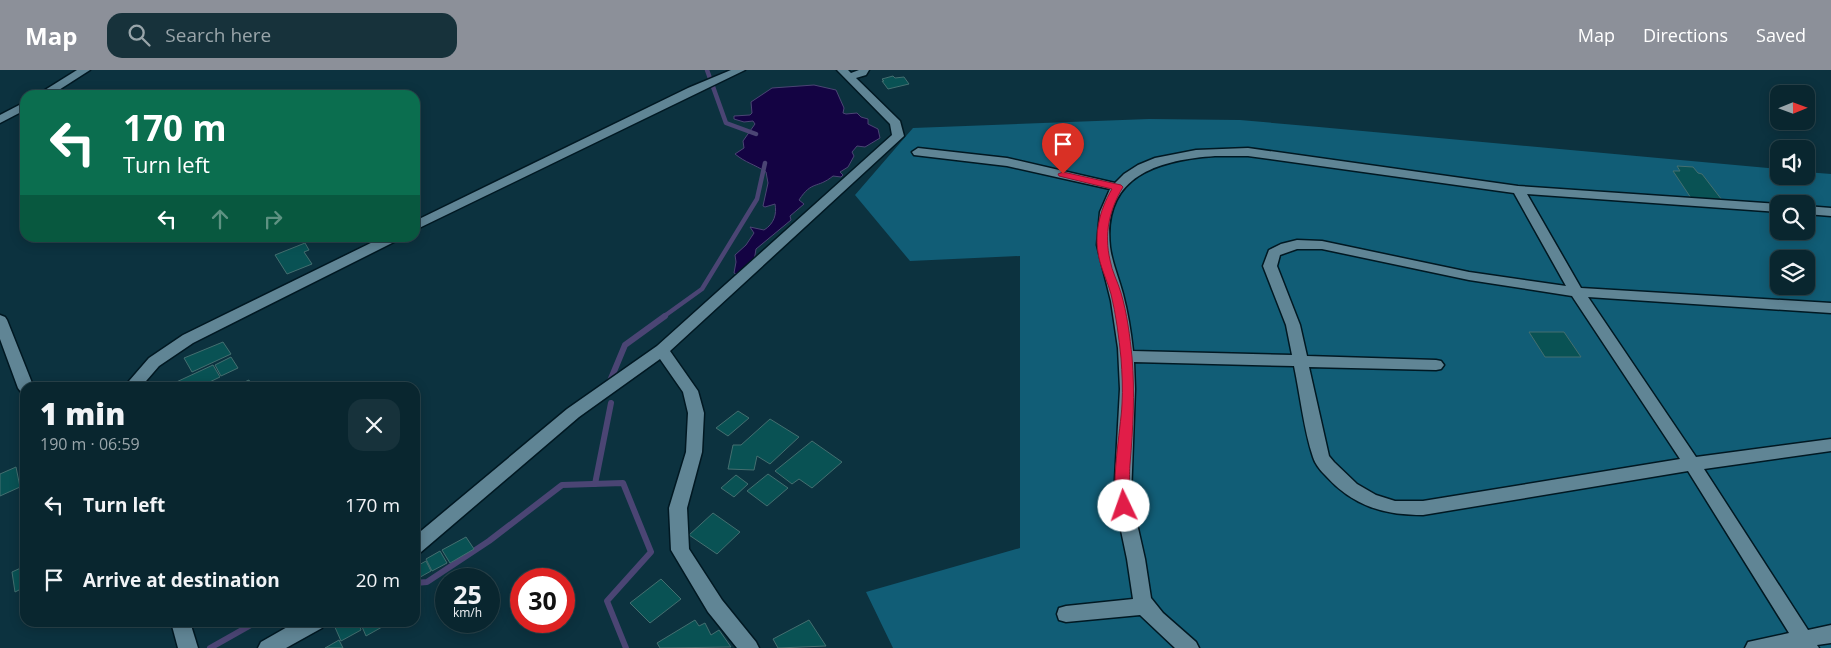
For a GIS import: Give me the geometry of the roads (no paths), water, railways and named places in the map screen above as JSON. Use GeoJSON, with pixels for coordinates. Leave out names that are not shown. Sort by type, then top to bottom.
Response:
{"type":"FeatureCollection","features":[{"type":"Feature","properties":{"kind":"street"},"geometry":{"type":"LineString","coordinates":[[51,90],[85,70]]}},
{"type":"Feature","properties":{"kind":"street"},"geometry":{"type":"LineString","coordinates":[[420,224],[717,79],[740,70]]}},
{"type":"Feature","properties":{"kind":"street"},"geometry":{"type":"LineString","coordinates":[[846,74],[862,73],[864,70]]}},
{"type":"Feature","properties":{"kind":"street"},"geometry":{"type":"LineString","coordinates":[[420,543],[574,413],[662,350],[878,152],[898,136],[896,123],[846,74]]}},
{"type":"Feature","properties":{"kind":"street"},"geometry":{"type":"LineString","coordinates":[[0,120],[20,108]]}},
{"type":"Feature","properties":{"kind":"street"},"geometry":{"type":"LineString","coordinates":[[1189,648],[1144,606],[1136,560],[1126,523],[1122,489],[1128,403],[1126,356],[1116,294],[1105,261],[1102,240],[1104,220],[1110,201],[1118,187],[1131,175],[1165,159],[1203,152],[1225,151],[1270,154],[1518,190],[1770,207]]}},
{"type":"Feature","properties":{"kind":"street"},"geometry":{"type":"LineString","coordinates":[[918,152],[1007,162],[1118,187]]}},
{"type":"Feature","properties":{"kind":"street"},"geometry":{"type":"LineString","coordinates":[[1518,190],[1577,292],[1692,464],[1806,643]]}},
{"type":"Feature","properties":{"kind":"street"},"geometry":{"type":"LineString","coordinates":[[1815,211],[1831,212]]}},
{"type":"Feature","properties":{"kind":"street"},"geometry":{"type":"LineString","coordinates":[[136,382],[154,362],[188,339],[384,242]]}},
{"type":"Feature","properties":{"kind":"street"},"geometry":{"type":"LineString","coordinates":[[1831,308],[1577,292],[1469,276],[1322,245],[1304,243],[1286,246],[1274,253],[1270,266],[1293,325],[1322,458],[1334,476],[1358,495],[1392,507],[1423,508],[1692,464],[1831,445]]}},
{"type":"Feature","properties":{"kind":"street"},"geometry":{"type":"LineString","coordinates":[[0,320],[24,382]]}},
{"type":"Feature","properties":{"kind":"street"},"geometry":{"type":"LineString","coordinates":[[662,350],[690,391],[696,413],[694,452],[678,508],[680,550],[715,606],[749,648]]}},
{"type":"Feature","properties":{"kind":"street"},"geometry":{"type":"LineString","coordinates":[[1126,356],[1436,365]]}},
{"type":"Feature","properties":{"kind":"street"},"geometry":{"type":"LineString","coordinates":[[1066,614],[1144,606]]}},
{"type":"Feature","properties":{"kind":"street"},"geometry":{"type":"LineString","coordinates":[[268,648],[305,627]]}},
{"type":"Feature","properties":{"kind":"street"},"geometry":{"type":"LineString","coordinates":[[1755,648],[1806,643],[1831,634]]}},
{"type":"Feature","properties":{"kind":"waterway"},"geometry":{"type":"LineString","coordinates":[[707,70],[726,123],[756,134]]}},
{"type":"Feature","properties":{"kind":"waterway"},"geometry":{"type":"LineString","coordinates":[[663,317],[702,289],[757,199],[765,163]]}},
{"type":"Feature","properties":{"kind":"waterway"},"geometry":{"type":"LineString","coordinates":[[610,381],[625,345],[665,316]]}},
{"type":"Feature","properties":{"kind":"waterway"},"geometry":{"type":"LineString","coordinates":[[595,484],[611,403]]}},
{"type":"Feature","properties":{"kind":"waterway"},"geometry":{"type":"LineString","coordinates":[[595,484],[623,483],[651,552],[607,601],[626,648]]}},
{"type":"Feature","properties":{"kind":"waterway"},"geometry":{"type":"LineString","coordinates":[[420,583],[427,582],[489,541],[562,485],[595,484]]}},
{"type":"Feature","properties":{"kind":"waterway"},"geometry":{"type":"LineString","coordinates":[[210,648],[247,627]]}}]}
